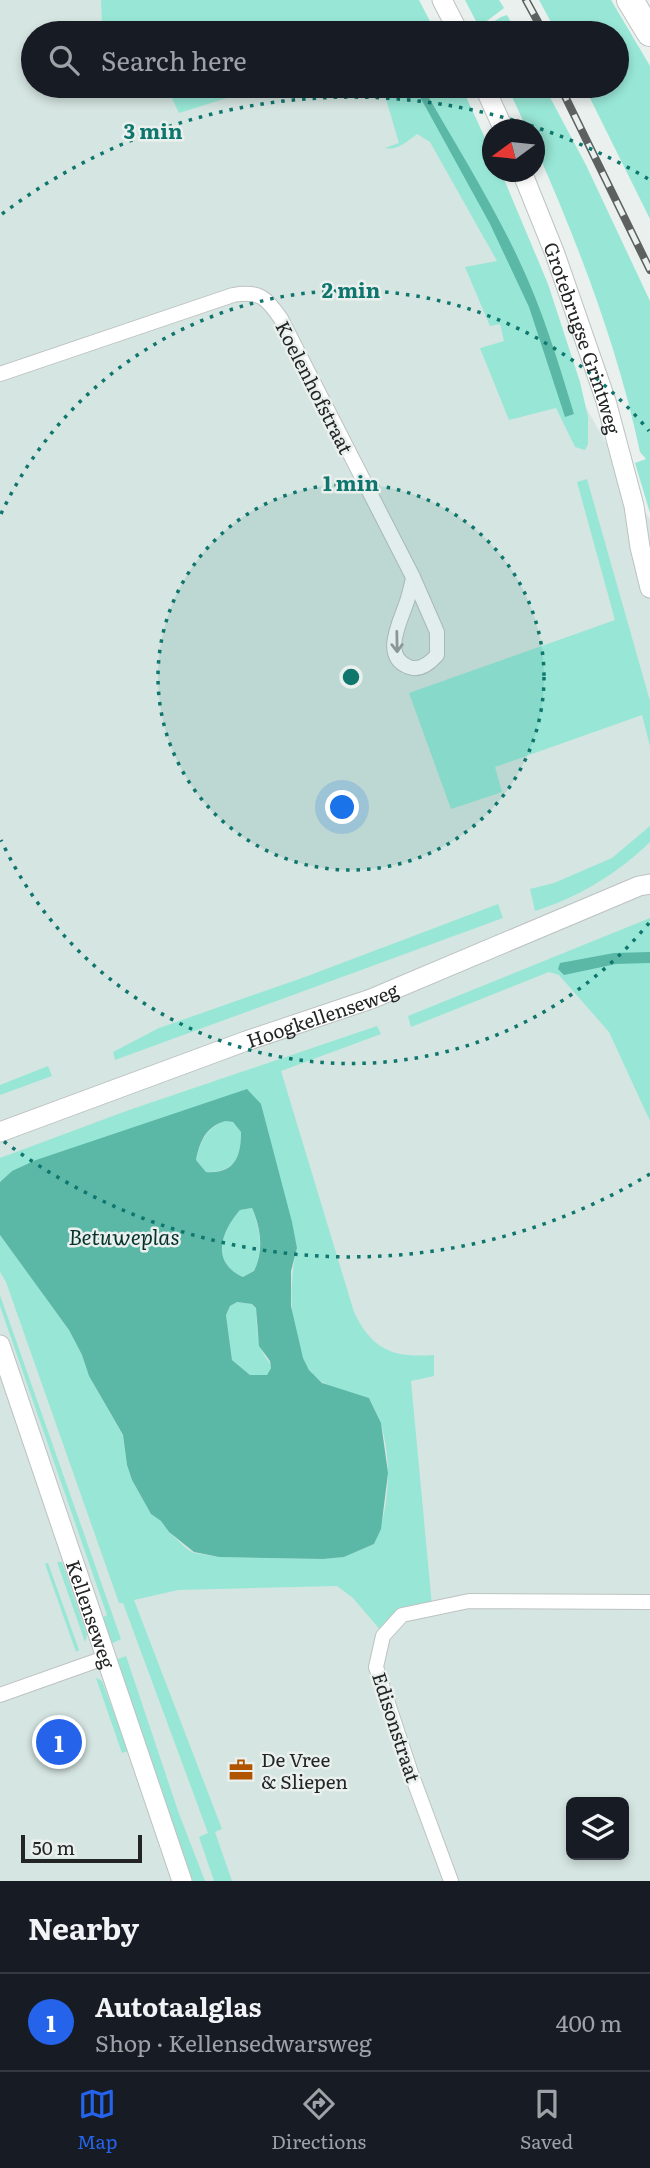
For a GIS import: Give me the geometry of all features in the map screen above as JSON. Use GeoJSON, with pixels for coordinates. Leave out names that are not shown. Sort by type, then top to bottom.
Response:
{"type":"FeatureCollection","features":[{"type":"Feature","properties":{"kind":"highway"},"geometry":{"type":"LineString","coordinates":[[631,0],[650,33]]}},
{"type":"Feature","properties":{"kind":"main road"},"geometry":{"type":"LineString","coordinates":[[442,0],[452,21]]}},
{"type":"Feature","properties":{"kind":"main road"},"geometry":{"type":"LineString","coordinates":[[489,98],[499,119]]}},
{"type":"Feature","properties":{"kind":"main road","name":"Grotebrugse Grintweg"},"geometry":{"type":"LineString","coordinates":[[526,182],[555,254],[606,401],[634,506],[650,588]]}},
{"type":"Feature","properties":{"kind":"main road","name":"Grotebrugse Grintweg"},"geometry":{"type":"LineString","coordinates":[[634,506],[650,543]]}},
{"type":"Feature","properties":{"kind":"main road","name":"Hoogkellenseweg"},"geometry":{"type":"LineString","coordinates":[[0,1132],[246,1041],[371,999],[646,882]]}},
{"type":"Feature","properties":{"kind":"main road","name":"Kellenseweg"},"geometry":{"type":"LineString","coordinates":[[0,1345],[183,1881]]}},
{"type":"Feature","properties":{"kind":"street","name":"Koelenhofstraat"},"geometry":{"type":"LineString","coordinates":[[0,374],[233,295],[249,292],[261,297],[272,305],[281,319],[413,577],[437,632],[437,655],[429,664],[418,668],[408,667],[400,660],[394,648],[394,636],[413,577]]}},
{"type":"Feature","properties":{"kind":"street","name":"Edisonstraat"},"geometry":{"type":"LineString","coordinates":[[451,1881],[376,1667],[383,1636],[402,1615],[469,1601],[650,1602]]}},
{"type":"Feature","properties":{"kind":"street"},"geometry":{"type":"LineString","coordinates":[[0,1695],[107,1657]]}},
{"type":"Feature","properties":{"kind":"shaded area"},"geometry":{"type":"Polygon","coordinates":[[[0,0],[316,0],[338,21],[21,21],[21,98],[410,98],[650,520],[650,1881],[0,1881],[0,0]]]}},
{"type":"Feature","properties":{"kind":"shaded area"},"geometry":{"type":"Polygon","coordinates":[[[101,0],[419,0],[430,21],[102,21],[101,0]]]}},
{"type":"Feature","properties":{"kind":"shaded area"},"geometry":{"type":"Polygon","coordinates":[[[465,0],[499,0],[504,8],[487,21],[476,21],[465,0]]]}},
{"type":"Feature","properties":{"kind":"shaded area"},"geometry":{"type":"Polygon","coordinates":[[[539,0],[611,0],[623,21],[550,21],[539,0]]]}},
{"type":"Feature","properties":{"kind":"shaded area"},"geometry":{"type":"Polygon","coordinates":[[[507,15],[510,21],[495,21],[507,15]]]}},
{"type":"Feature","properties":{"kind":"shaded area"},"geometry":{"type":"Polygon","coordinates":[[[629,30],[650,66],[650,219],[590,98],[629,98],[629,30]]]}},
{"type":"Feature","properties":{"kind":"shaded area"},"geometry":{"type":"Polygon","coordinates":[[[172,98],[227,98],[179,113],[172,98]]]}},
{"type":"Feature","properties":{"kind":"shaded area"},"geometry":{"type":"Polygon","coordinates":[[[386,98],[467,98],[482,131],[482,182],[505,182],[548,284],[580,382],[588,417],[588,444],[585,450],[575,447],[556,408],[509,420],[480,348],[504,341],[500,324],[490,326],[465,267],[497,261],[430,142],[417,134],[398,147],[385,148],[399,143],[386,98]]]}},
{"type":"Feature","properties":{"kind":"shaded area"},"geometry":{"type":"Polygon","coordinates":[[[513,98],[550,98],[586,165],[650,301],[650,513],[635,463],[646,459],[640,452],[608,335],[545,170],[545,119],[522,119],[513,98]]]}},
{"type":"Feature","properties":{"kind":"shaded area"},"geometry":{"type":"Polygon","coordinates":[[[587,479],[650,701],[650,746],[642,715],[495,767],[502,792],[451,809],[409,693],[615,620],[577,482],[587,479]]]}},
{"type":"Feature","properties":{"kind":"shaded area"},"geometry":{"type":"Polygon","coordinates":[[[650,826],[650,842],[624,864],[582,891],[535,911],[530,889],[554,883],[612,858],[650,826]]]}},
{"type":"Feature","properties":{"kind":"shaded area"},"geometry":{"type":"Polygon","coordinates":[[[498,904],[503,918],[115,1060],[113,1052],[159,1028],[305,977],[498,904]]]}},
{"type":"Feature","properties":{"kind":"shaded area"},"geometry":{"type":"Polygon","coordinates":[[[650,918],[650,1121],[609,1032],[559,975],[549,972],[411,1027],[408,1016],[650,918]]]}},
{"type":"Feature","properties":{"kind":"shaded area"},"geometry":{"type":"Polygon","coordinates":[[[377,1026],[381,1034],[281,1071],[354,1312],[361,1325],[376,1343],[385,1349],[407,1355],[434,1355],[434,1376],[411,1381],[432,1606],[382,1632],[353,1598],[337,1586],[178,1590],[134,1600],[222,1829],[215,1832],[232,1881],[214,1881],[199,1837],[208,1833],[123,1603],[119,1603],[6,1282],[0,1272],[0,1235],[69,1330],[89,1376],[123,1436],[132,1480],[151,1514],[194,1553],[219,1557],[323,1559],[344,1557],[374,1544],[383,1516],[388,1485],[387,1453],[381,1424],[369,1398],[322,1382],[302,1357],[296,1339],[292,1300],[297,1248],[261,1104],[12,1171],[0,1182],[0,1158],[129,1110],[377,1026]]]}},
{"type":"Feature","properties":{"kind":"shaded area"},"geometry":{"type":"Polygon","coordinates":[[[48,1066],[52,1076],[0,1095],[0,1085],[48,1066]]]}},
{"type":"Feature","properties":{"kind":"shaded area"},"geometry":{"type":"Polygon","coordinates":[[[226,1121],[233,1122],[241,1132],[237,1156],[229,1167],[216,1172],[206,1172],[196,1160],[200,1147],[209,1131],[226,1121]]]}},
{"type":"Feature","properties":{"kind":"shaded area"},"geometry":{"type":"Polygon","coordinates":[[[252,1208],[259,1232],[259,1255],[254,1271],[243,1277],[226,1263],[222,1246],[228,1228],[240,1210],[252,1208]]]}},
{"type":"Feature","properties":{"kind":"shaded area"},"geometry":{"type":"Polygon","coordinates":[[[0,1295],[121,1639],[111,1644],[103,1617],[107,1615],[0,1306],[0,1295]]]}},
{"type":"Feature","properties":{"kind":"shaded area"},"geometry":{"type":"Polygon","coordinates":[[[237,1302],[252,1304],[256,1308],[259,1342],[271,1368],[267,1375],[250,1375],[232,1360],[226,1315],[230,1306],[237,1302]]]}},
{"type":"Feature","properties":{"kind":"shaded area"},"geometry":{"type":"Polygon","coordinates":[[[57,1562],[62,1562],[87,1635],[85,1642],[57,1562]]]}},
{"type":"Feature","properties":{"kind":"shaded area"},"geometry":{"type":"Polygon","coordinates":[[[48,1563],[79,1650],[76,1652],[45,1564],[48,1563]]]}},
{"type":"Feature","properties":{"kind":"shaded area"},"geometry":{"type":"Polygon","coordinates":[[[126,1656],[178,1811],[205,1881],[193,1881],[115,1660],[126,1656]]]}},
{"type":"Feature","properties":{"kind":"shaded area"},"geometry":{"type":"Polygon","coordinates":[[[96,1678],[102,1681],[128,1751],[122,1753],[96,1678]]]}},
{"type":"Feature","properties":{"kind":"water"},"geometry":{"type":"Polygon","coordinates":[[[421,98],[429,98],[518,258],[542,315],[574,414],[565,417],[529,307],[490,224],[421,98]]]}},
{"type":"Feature","properties":{"kind":"water"},"geometry":{"type":"Polygon","coordinates":[[[650,952],[650,963],[616,964],[564,975],[558,969],[560,963],[614,953],[650,952]]]}},
{"type":"Feature","properties":{"kind":"water","name":"Betuweplas"},"geometry":{"type":"Polygon","coordinates":[[[247,1089],[261,1104],[297,1248],[291,1271],[291,1306],[303,1358],[309,1370],[322,1383],[369,1398],[381,1423],[388,1473],[381,1529],[374,1544],[344,1557],[323,1559],[219,1557],[194,1552],[151,1514],[132,1480],[123,1435],[89,1376],[69,1330],[0,1235],[0,1182],[12,1171],[36,1160],[247,1089]],[[226,1121],[213,1127],[205,1135],[200,1147],[196,1160],[206,1172],[223,1170],[237,1157],[241,1132],[233,1122],[226,1121]],[[252,1208],[240,1210],[228,1228],[222,1246],[226,1263],[243,1277],[254,1271],[260,1240],[258,1223],[252,1208]],[[237,1302],[230,1306],[226,1315],[232,1360],[250,1375],[267,1375],[271,1368],[270,1361],[259,1346],[256,1308],[252,1304],[237,1302]]]}},
{"type":"Feature","properties":{"kind":"railway"},"geometry":{"type":"LineString","coordinates":[[526,0],[537,21]]}},
{"type":"Feature","properties":{"kind":"railway"},"geometry":{"type":"LineString","coordinates":[[566,98],[650,270]]}},
{"type":"Feature","properties":{"kind":"place","name":"Autotaalglas"},"geometry":{"type":"Point","coordinates":[59,1742]}},
{"type":"Feature","properties":{"kind":"place","name":"De Vree & Sliepen"},"geometry":{"type":"Point","coordinates":[241,1770]}}]}
